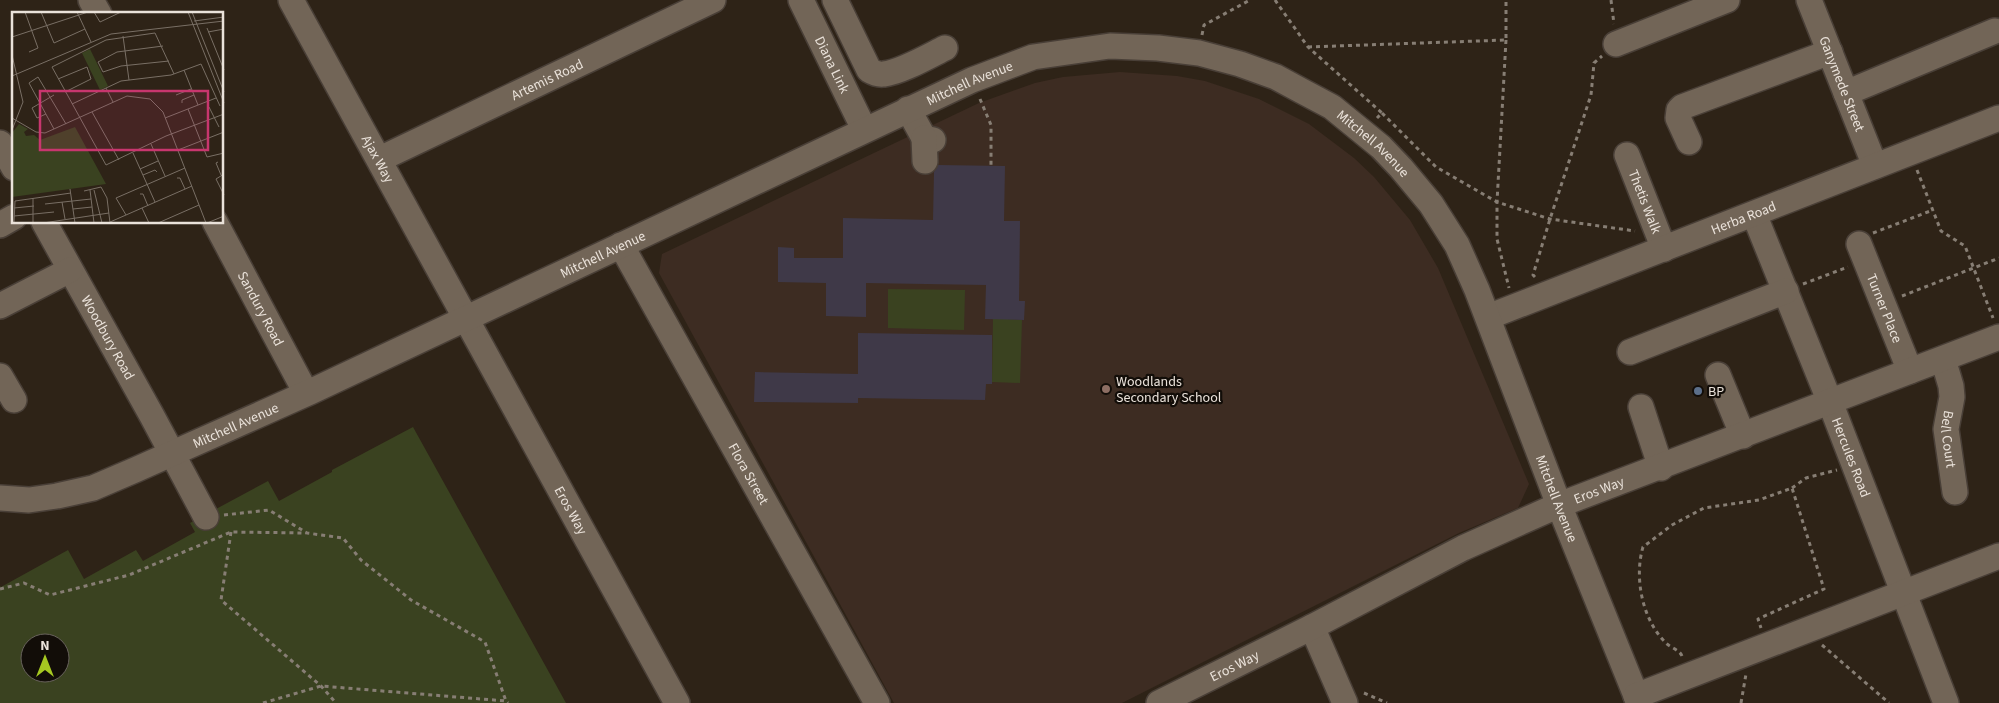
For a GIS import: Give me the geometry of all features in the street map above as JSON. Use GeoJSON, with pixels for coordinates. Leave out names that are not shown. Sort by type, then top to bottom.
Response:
{"type":"FeatureCollection","features":[{"type":"Feature","properties":{"kind":"street"},"geometry":{"type":"LineString","coordinates":[[91,0],[98,12]]}},
{"type":"Feature","properties":{"kind":"street","name":"Artemis Road"},"geometry":{"type":"LineString","coordinates":[[380,159],[713,0]]}},
{"type":"Feature","properties":{"kind":"street","name":"Diana Link"},"geometry":{"type":"LineString","coordinates":[[801,0],[864,129]]}},
{"type":"Feature","properties":{"kind":"street"},"geometry":{"type":"LineString","coordinates":[[835,0],[869,70],[876,74],[895,71],[946,48]]}},
{"type":"Feature","properties":{"kind":"street"},"geometry":{"type":"LineString","coordinates":[[1616,44],[1727,0]]}},
{"type":"Feature","properties":{"kind":"street","name":"Ganymede Street"},"geometry":{"type":"LineString","coordinates":[[1809,0],[1875,166]]}},
{"type":"Feature","properties":{"kind":"street","name":"Ajax Way"},"geometry":{"type":"LineString","coordinates":[[299,2],[465,318]]}},
{"type":"Feature","properties":{"kind":"street"},"geometry":{"type":"LineString","coordinates":[[1846,93],[1995,31]]}},
{"type":"Feature","properties":{"kind":"street"},"geometry":{"type":"LineString","coordinates":[[823,45],[850,32]]}},
{"type":"Feature","properties":{"kind":"street","name":"Mitchell Avenue"},"geometry":{"type":"LineString","coordinates":[[0,498],[29,500],[93,488],[306,393],[864,129],[972,80],[1034,57],[1101,47],[1126,45],[1199,53],[1240,64],[1276,77],[1332,107],[1363,132],[1401,168],[1445,226],[1457,245],[1488,317],[1559,505],[1638,699]]}},
{"type":"Feature","properties":{"kind":"street"},"geometry":{"type":"LineString","coordinates":[[1689,142],[1678,118],[1679,110],[1682,107],[1830,52]]}},
{"type":"Feature","properties":{"kind":"street"},"geometry":{"type":"LineString","coordinates":[[908,109],[927,146]]}},
{"type":"Feature","properties":{"kind":"street","name":"Herba Road"},"geometry":{"type":"LineString","coordinates":[[1488,317],[1544,295],[1661,240],[1754,214],[1999,118]]}},
{"type":"Feature","properties":{"kind":"street"},"geometry":{"type":"LineString","coordinates":[[12,138],[0,144],[12,165]]}},
{"type":"Feature","properties":{"kind":"street","name":"Thetis Walk"},"geometry":{"type":"LineString","coordinates":[[1627,156],[1661,240]]}},
{"type":"Feature","properties":{"kind":"street","name":"Hercules Road"},"geometry":{"type":"LineString","coordinates":[[1754,214],[1830,402],[1946,703]]}},
{"type":"Feature","properties":{"kind":"street"},"geometry":{"type":"LineString","coordinates":[[0,225],[12,218]]}},
{"type":"Feature","properties":{"kind":"street","name":"Woodbury Road"},"geometry":{"type":"LineString","coordinates":[[45,224],[206,517]]}},
{"type":"Feature","properties":{"kind":"street","name":"Sandury Road"},"geometry":{"type":"LineString","coordinates":[[216,224],[306,393]]}},
{"type":"Feature","properties":{"kind":"street","name":"Flora Street"},"geometry":{"type":"LineString","coordinates":[[621,245],[877,703]]}},
{"type":"Feature","properties":{"kind":"street","name":"Turner Place"},"geometry":{"type":"LineString","coordinates":[[1863,252],[1910,371]]}},
{"type":"Feature","properties":{"kind":"street"},"geometry":{"type":"LineString","coordinates":[[0,306],[70,270]]}},
{"type":"Feature","properties":{"kind":"street"},"geometry":{"type":"LineString","coordinates":[[1630,352],[1786,291]]}},
{"type":"Feature","properties":{"kind":"street","name":"Eros Way"},"geometry":{"type":"LineString","coordinates":[[465,318],[676,703]]}},
{"type":"Feature","properties":{"kind":"street","name":"Eros Way"},"geometry":{"type":"LineString","coordinates":[[1160,703],[1464,548],[1559,505],[1661,468],[1942,359],[1997,331]]}},
{"type":"Feature","properties":{"kind":"street","name":"Bell Court"},"geometry":{"type":"LineString","coordinates":[[1942,359],[1951,386],[1952,397],[1946,429],[1955,492]]}},
{"type":"Feature","properties":{"kind":"street"},"geometry":{"type":"LineString","coordinates":[[1718,375],[1743,436]]}},
{"type":"Feature","properties":{"kind":"street"},"geometry":{"type":"LineString","coordinates":[[0,376],[14,400]]}},
{"type":"Feature","properties":{"kind":"street"},"geometry":{"type":"LineString","coordinates":[[1641,407],[1661,468]]}},
{"type":"Feature","properties":{"kind":"street"},"geometry":{"type":"LineString","coordinates":[[1638,699],[1689,676],[1999,556]]}},
{"type":"Feature","properties":{"kind":"street"},"geometry":{"type":"LineString","coordinates":[[1312,627],[1345,703]]}},
{"type":"Feature","properties":{"kind":"path"},"geometry":{"type":"LineString","coordinates":[[1199,53],[1204,25],[1250,0]]}},
{"type":"Feature","properties":{"kind":"path"},"geometry":{"type":"LineString","coordinates":[[1275,0],[1308,47],[1382,114],[1436,167],[1497,202],[1550,219],[1646,233],[1661,240]]}},
{"type":"Feature","properties":{"kind":"path"},"geometry":{"type":"LineString","coordinates":[[1506,0],[1506,40],[1497,202],[1498,239],[1513,307]]}},
{"type":"Feature","properties":{"kind":"path"},"geometry":{"type":"LineString","coordinates":[[1308,47],[1506,40]]}},
{"type":"Feature","properties":{"kind":"path"},"geometry":{"type":"LineString","coordinates":[[1544,295],[1533,275],[1591,95],[1594,62],[1616,44]]}},
{"type":"Feature","properties":{"kind":"path"},"geometry":{"type":"LineString","coordinates":[[972,80],[991,125],[991,166]]}},
{"type":"Feature","properties":{"kind":"path"},"geometry":{"type":"LineString","coordinates":[[1363,132],[1382,114]]}},
{"type":"Feature","properties":{"kind":"path"},"geometry":{"type":"LineString","coordinates":[[1917,169],[1941,231],[1964,246],[1997,331]]}},
{"type":"Feature","properties":{"kind":"path"},"geometry":{"type":"LineString","coordinates":[[1786,291],[1863,252],[1872,233],[1933,210]]}},
{"type":"Feature","properties":{"kind":"path"},"geometry":{"type":"LineString","coordinates":[[1883,304],[1999,258]]}},
{"type":"Feature","properties":{"kind":"path"},"geometry":{"type":"LineString","coordinates":[[1689,676],[1680,652],[1666,643],[1645,608],[1639,572],[1643,546],[1672,525],[1704,508],[1759,500],[1792,488],[1806,478],[1844,468]]}},
{"type":"Feature","properties":{"kind":"path"},"geometry":{"type":"LineString","coordinates":[[1764,637],[1758,619],[1824,589],[1792,488]]}},
{"type":"Feature","properties":{"kind":"path"},"geometry":{"type":"LineString","coordinates":[[206,517],[269,510],[307,533]]}},
{"type":"Feature","properties":{"kind":"path"},"geometry":{"type":"LineString","coordinates":[[231,532],[221,600],[321,686],[336,703]]}},
{"type":"Feature","properties":{"kind":"path"},"geometry":{"type":"LineString","coordinates":[[0,589],[24,583],[50,595],[129,575],[231,532],[307,533],[343,538],[361,560],[412,600],[485,642],[507,702],[321,686],[263,703]]}},
{"type":"Feature","properties":{"kind":"path"},"geometry":{"type":"LineString","coordinates":[[1808,630],[1832,655],[1889,703]]}},
{"type":"Feature","properties":{"kind":"shaded area","name":"Woodlands Secondary School"},"geometry":{"type":"Polygon","coordinates":[[[1120,72],[1177,76],[1205,81],[1259,99],[1309,124],[1354,158],[1374,177],[1410,220],[1438,268],[1529,484],[1518,508],[1459,533],[1122,703],[894,703],[659,273],[662,254],[979,103],[1035,83],[1063,77],[1120,72]]]}},
{"type":"Feature","properties":{"kind":"green space"},"geometry":{"type":"Polygon","coordinates":[[[888,289],[965,290],[964,330],[888,328],[888,289]]]}},
{"type":"Feature","properties":{"kind":"green space"},"geometry":{"type":"Polygon","coordinates":[[[993,318],[1022,320],[1020,383],[992,382],[993,318]]]}},
{"type":"Feature","properties":{"kind":"green space"},"geometry":{"type":"Polygon","coordinates":[[[413,427],[566,703],[0,703],[0,586],[68,550],[84,579],[136,550],[143,561],[195,532],[190,523],[268,481],[279,501],[332,472],[332,470],[413,427]]]}},
{"type":"Feature","properties":{"kind":"building"},"geometry":{"type":"Polygon","coordinates":[[[938,165],[1005,166],[1004,221],[1020,221],[1019,301],[1025,301],[1024,320],[985,319],[986,285],[866,283],[866,317],[826,316],[826,283],[778,282],[778,247],[794,248],[794,258],[843,258],[843,218],[933,220],[934,172],[938,165]]]}},
{"type":"Feature","properties":{"kind":"building"},"geometry":{"type":"Polygon","coordinates":[[[858,333],[992,335],[992,384],[986,384],[985,400],[858,398],[858,403],[754,402],[755,372],[858,374],[858,333]]]}},
{"type":"Feature","properties":{"kind":"place","name":"Woodlands Secondary School"},"geometry":{"type":"Point","coordinates":[1106,389]}},
{"type":"Feature","properties":{"kind":"place","name":"BP"},"geometry":{"type":"Point","coordinates":[1698,391]}}]}
